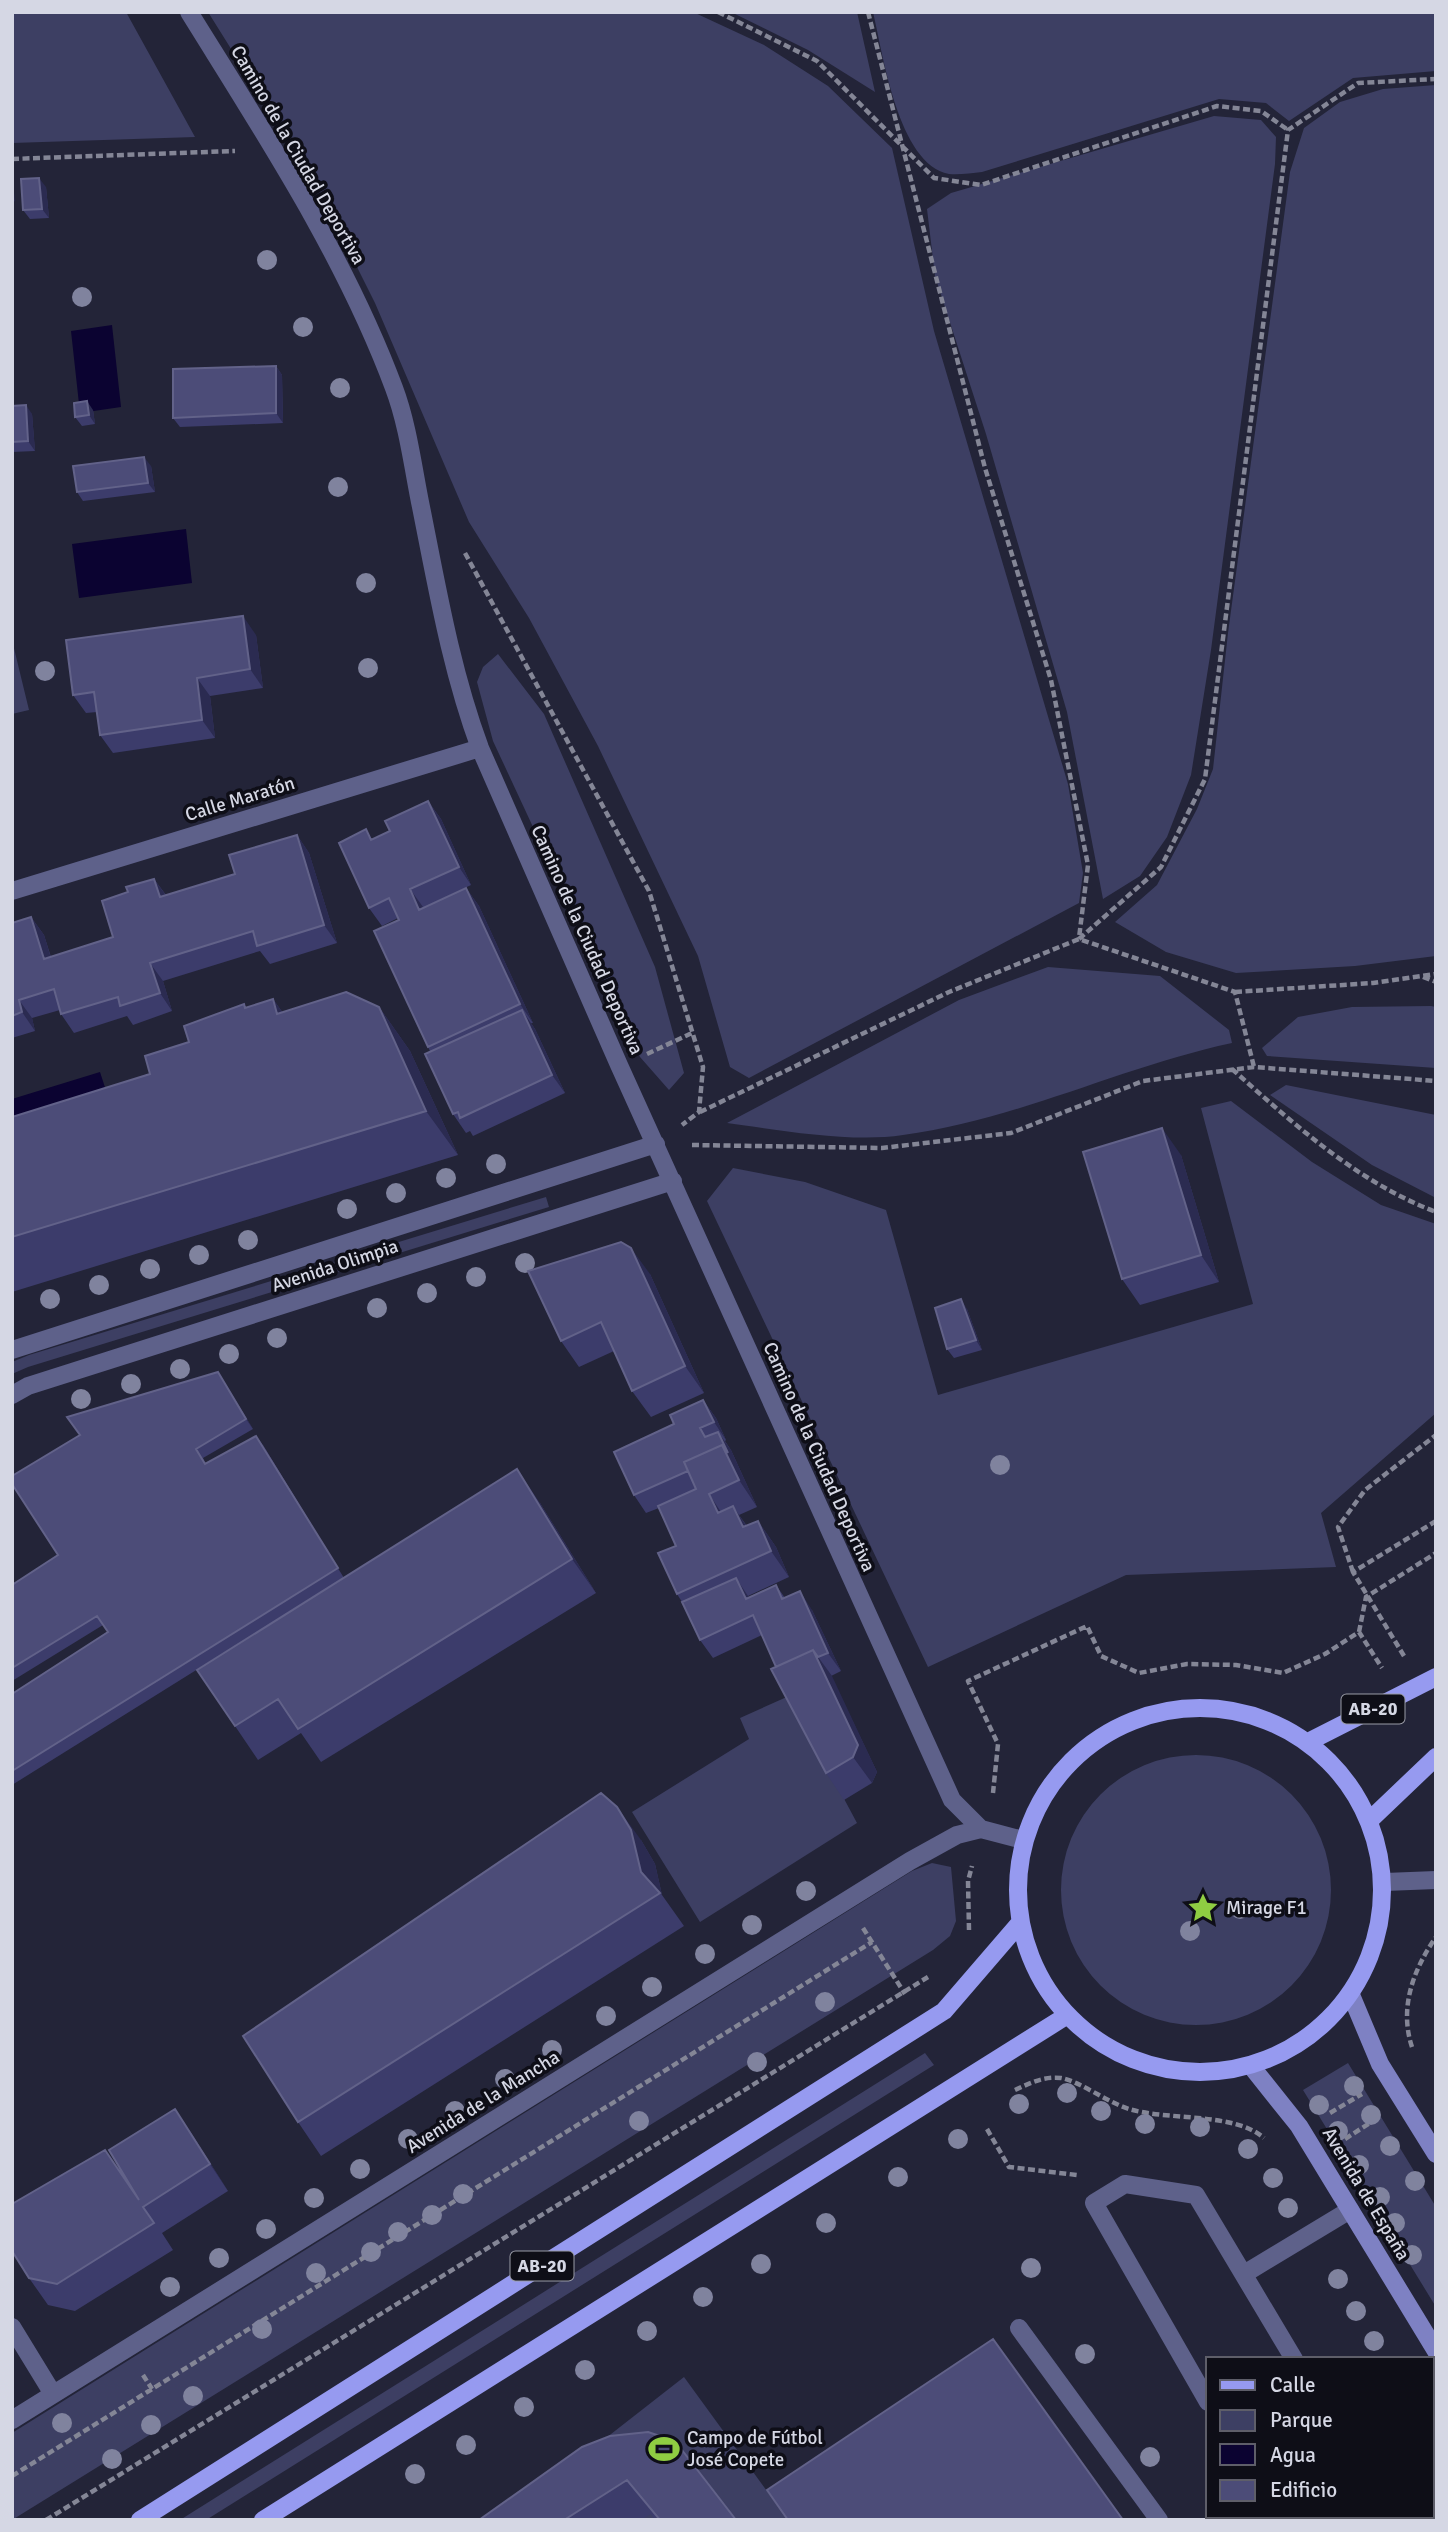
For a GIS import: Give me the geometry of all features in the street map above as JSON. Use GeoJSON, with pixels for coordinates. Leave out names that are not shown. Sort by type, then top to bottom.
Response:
{"type":"FeatureCollection","features":[{"type":"Feature","properties":{"kind":"main road","name":"AB-20"},"geometry":{"type":"LineString","coordinates":[[1310,1741],[1429,1681]]}},
{"type":"Feature","properties":{"kind":"main road"},"geometry":{"type":"LineString","coordinates":[[1175,1707],[1246,1711],[1310,1741],[1371,1819],[1385,1882],[1377,1941],[1351,1996],[1307,2039],[1251,2066],[1201,2074],[1151,2067],[1105,2047],[1066,2016],[1036,1973],[1019,1924],[1023,1840],[1054,1777],[1108,1730],[1175,1707]]}},
{"type":"Feature","properties":{"kind":"main road"},"geometry":{"type":"LineString","coordinates":[[1371,1819],[1436,1757]]}},
{"type":"Feature","properties":{"kind":"main road","name":"AB-20"},"geometry":{"type":"LineString","coordinates":[[140,2520],[944,2011],[1019,1924]]}},
{"type":"Feature","properties":{"kind":"main road"},"geometry":{"type":"LineString","coordinates":[[1351,1996],[1389,2078],[1436,2154]]}},
{"type":"Feature","properties":{"kind":"main road"},"geometry":{"type":"LineString","coordinates":[[263,2520],[961,2085],[1066,2016]]}},
{"type":"Feature","properties":{"kind":"main road","name":"Avenida de España"},"geometry":{"type":"LineString","coordinates":[[1251,2066],[1302,2130],[1436,2351]]}},
{"type":"Feature","properties":{"kind":"street","name":"Camino de la Ciudad Deportiva"},"geometry":{"type":"LineString","coordinates":[[189,12],[273,149],[350,288],[395,390],[443,613],[464,700],[480,748],[952,1800],[981,1829]]}},
{"type":"Feature","properties":{"kind":"street","name":"Calle Maratón"},"geometry":{"type":"LineString","coordinates":[[12,891],[480,748]]}},
{"type":"Feature","properties":{"kind":"street","name":"Avenida Olimpia"},"geometry":{"type":"LineString","coordinates":[[12,1350],[656,1144]]}},
{"type":"Feature","properties":{"kind":"street","name":"Avenida Olimpia"},"geometry":{"type":"LineString","coordinates":[[12,1395],[41,1382],[673,1181]]}},
{"type":"Feature","properties":{"kind":"street"},"geometry":{"type":"LineString","coordinates":[[981,1829],[1023,1840]]}},
{"type":"Feature","properties":{"kind":"street","name":"Avenida de la Mancha"},"geometry":{"type":"LineString","coordinates":[[12,2420],[910,1861],[957,1835],[981,1829]]}},
{"type":"Feature","properties":{"kind":"street"},"geometry":{"type":"LineString","coordinates":[[1385,1882],[1436,1880]]}},
{"type":"Feature","properties":{"kind":"street"},"geometry":{"type":"LineString","coordinates":[[1206,2399],[1094,2203],[1125,2184],[1196,2195],[1293,2357]]}},
{"type":"Feature","properties":{"kind":"street"},"geometry":{"type":"LineString","coordinates":[[1244,2274],[1350,2210]]}},
{"type":"Feature","properties":{"kind":"street"},"geometry":{"type":"LineString","coordinates":[[12,2327],[53,2394]]}},
{"type":"Feature","properties":{"kind":"street"},"geometry":{"type":"LineString","coordinates":[[1019,2328],[1158,2520]]}},
{"type":"Feature","properties":{"kind":"path"},"geometry":{"type":"LineString","coordinates":[[718,12],[817,61],[934,178],[981,185],[1217,106],[1261,111],[1288,130]]}},
{"type":"Feature","properties":{"kind":"path"},"geometry":{"type":"LineString","coordinates":[[867,12],[905,148],[985,468],[1051,680],[1088,865],[1079,939]]}},
{"type":"Feature","properties":{"kind":"path"},"geometry":{"type":"LineString","coordinates":[[656,1144],[699,1112],[949,992],[1079,939],[1161,867],[1205,779],[1288,130],[1358,83],[1436,79]]}},
{"type":"Feature","properties":{"kind":"path"},"geometry":{"type":"LineString","coordinates":[[12,159],[273,149]]}},
{"type":"Feature","properties":{"kind":"path"},"geometry":{"type":"LineString","coordinates":[[459,542],[506,623],[649,891],[703,1067],[699,1112]]}},
{"type":"Feature","properties":{"kind":"path"},"geometry":{"type":"LineString","coordinates":[[1079,939],[1235,992],[1373,983],[1436,974]]}},
{"type":"Feature","properties":{"kind":"path"},"geometry":{"type":"LineString","coordinates":[[1422,976],[1436,982]]}},
{"type":"Feature","properties":{"kind":"path"},"geometry":{"type":"LineString","coordinates":[[1235,992],[1254,1067]]}},
{"type":"Feature","properties":{"kind":"path"},"geometry":{"type":"LineString","coordinates":[[640,1057],[692,1033]]}},
{"type":"Feature","properties":{"kind":"path"},"geometry":{"type":"LineString","coordinates":[[656,1144],[882,1148],[1011,1133],[1143,1081],[1254,1067],[1436,1081]]}},
{"type":"Feature","properties":{"kind":"path"},"geometry":{"type":"LineString","coordinates":[[1232,1069],[1330,1153],[1396,1197],[1436,1212]]}},
{"type":"Feature","properties":{"kind":"path"},"geometry":{"type":"LineString","coordinates":[[1429,1681],[1366,1597],[1353,1572],[1338,1527],[1365,1490],[1436,1435]]}},
{"type":"Feature","properties":{"kind":"path"},"geometry":{"type":"LineString","coordinates":[[1353,1572],[1436,1521]]}},
{"type":"Feature","properties":{"kind":"path"},"geometry":{"type":"LineString","coordinates":[[1399,1696],[1359,1632],[1366,1597],[1436,1553]]}},
{"type":"Feature","properties":{"kind":"path"},"geometry":{"type":"LineString","coordinates":[[968,1936],[971,1912],[968,1881],[996,1783],[998,1744],[968,1681],[1087,1626],[1101,1656],[1139,1673],[1187,1664],[1236,1665],[1283,1673],[1325,1654],[1359,1632]]}},
{"type":"Feature","properties":{"kind":"path"},"geometry":{"type":"LineString","coordinates":[[859,1922],[910,2002]]}},
{"type":"Feature","properties":{"kind":"path"},"geometry":{"type":"LineString","coordinates":[[1006,2093],[1037,2080],[1065,2078],[1102,2099],[1130,2109],[1163,2117],[1225,2121],[1251,2127],[1273,2147],[1416,2061],[1407,2033],[1405,2010],[1421,1962],[1436,1937]]}},
{"type":"Feature","properties":{"kind":"path"},"geometry":{"type":"LineString","coordinates":[[12,2476],[872,1942]]}},
{"type":"Feature","properties":{"kind":"path"},"geometry":{"type":"LineString","coordinates":[[46,2520],[935,1972]]}},
{"type":"Feature","properties":{"kind":"path"},"geometry":{"type":"LineString","coordinates":[[1318,2157],[1403,2102]]}},
{"type":"Feature","properties":{"kind":"path"},"geometry":{"type":"LineString","coordinates":[[987,2129],[1009,2167],[1081,2176],[1107,2195]]}},
{"type":"Feature","properties":{"kind":"green space"},"geometry":{"type":"Polygon","coordinates":[[[12,12],[126,12],[195,137],[12,143],[12,12]]]}},
{"type":"Feature","properties":{"kind":"green space"},"geometry":{"type":"Polygon","coordinates":[[[208,12],[693,12],[764,45],[828,86],[892,148],[934,331],[1068,784],[1083,873],[1079,903],[749,1078],[730,1067],[698,956],[598,746],[529,618],[469,522],[375,303],[315,183],[208,12]]]}},
{"type":"Feature","properties":{"kind":"green space"},"geometry":{"type":"Polygon","coordinates":[[[731,12],[857,12],[875,92],[808,50],[731,12]]]}},
{"type":"Feature","properties":{"kind":"green space"},"geometry":{"type":"Polygon","coordinates":[[[873,12],[1436,12],[1436,71],[1353,78],[1289,121],[1266,103],[1219,99],[982,172],[949,174],[932,166],[917,150],[905,129],[888,79],[873,12]]]}},
{"type":"Feature","properties":{"kind":"green space"},"geometry":{"type":"Polygon","coordinates":[[[1436,85],[1436,956],[1355,966],[1236,973],[1166,952],[1115,922],[1157,885],[1197,809],[1213,769],[1228,633],[1290,172],[1304,128],[1340,102],[1383,89],[1436,85]]]}},
{"type":"Feature","properties":{"kind":"green space"},"geometry":{"type":"Polygon","coordinates":[[[1214,116],[1261,120],[1276,137],[1275,164],[1211,650],[1191,775],[1167,837],[1140,876],[1103,899],[1067,712],[986,434],[935,276],[927,209],[951,193],[1214,116]]]}},
{"type":"Feature","properties":{"kind":"green space"},"geometry":{"type":"Polygon","coordinates":[[[12,640],[29,710],[12,714],[12,640]]]}},
{"type":"Feature","properties":{"kind":"green space"},"geometry":{"type":"Polygon","coordinates":[[[498,654],[544,714],[655,967],[684,1073],[669,1090],[640,1057],[493,741],[477,682],[483,667],[498,654]]]}},
{"type":"Feature","properties":{"kind":"green space"},"geometry":{"type":"Polygon","coordinates":[[[1048,967],[1160,976],[1229,1030],[1232,1043],[1149,1065],[987,1118],[903,1135],[838,1137],[727,1123],[959,1000],[1048,967]]]}},
{"type":"Feature","properties":{"kind":"green space"},"geometry":{"type":"Polygon","coordinates":[[[1352,1007],[1436,1007],[1436,1068],[1267,1056],[1262,1048],[1298,1017],[1352,1007]]]}},
{"type":"Feature","properties":{"kind":"green space"},"geometry":{"type":"Polygon","coordinates":[[[1286,1085],[1436,1115],[1436,1198],[1372,1165],[1270,1095],[1286,1085]]]}},
{"type":"Feature","properties":{"kind":"green space"},"geometry":{"type":"Polygon","coordinates":[[[1231,1101],[1312,1162],[1381,1205],[1436,1224],[1436,1413],[1321,1513],[1336,1567],[1126,1575],[928,1667],[707,1201],[733,1168],[805,1182],[886,1210],[938,1395],[1253,1304],[1201,1108],[1231,1101]]]}},
{"type":"Feature","properties":{"kind":"green space"},"geometry":{"type":"Polygon","coordinates":[[[546,1197],[549,1207],[12,1374],[12,1362],[29,1355],[546,1197]]]}},
{"type":"Feature","properties":{"kind":"green space"},"geometry":{"type":"Polygon","coordinates":[[[789,1696],[857,1823],[700,1922],[632,1812],[749,1739],[740,1718],[789,1696]]]}},
{"type":"Feature","properties":{"kind":"green space"},"geometry":{"type":"Polygon","coordinates":[[[1196,1755],[1235,1761],[1260,1771],[1291,1795],[1315,1826],[1325,1851],[1331,1890],[1325,1929],[1315,1954],[1291,1985],[1260,2009],[1235,2019],[1196,2025],[1157,2019],[1132,2009],[1101,1985],[1077,1954],[1067,1929],[1061,1890],[1067,1851],[1077,1826],[1101,1795],[1132,1771],[1157,1761],[1196,1755]]]}},
{"type":"Feature","properties":{"kind":"green space"},"geometry":{"type":"Polygon","coordinates":[[[932,1863],[951,1867],[956,1921],[950,1936],[933,1950],[12,2520],[12,2433],[912,1871],[932,1863]]]}},
{"type":"Feature","properties":{"kind":"green space"},"geometry":{"type":"Polygon","coordinates":[[[925,2053],[934,2065],[206,2520],[180,2520],[925,2053]]]}},
{"type":"Feature","properties":{"kind":"green space"},"geometry":{"type":"Polygon","coordinates":[[[1348,2063],[1436,2207],[1436,2307],[1303,2090],[1348,2063]]]}},
{"type":"Feature","properties":{"kind":"green space","name":"Campo de Fútbol José Copete"},"geometry":{"type":"Polygon","coordinates":[[[684,2377],[788,2520],[501,2520],[684,2377]]]}},
{"type":"Feature","properties":{"kind":"water"},"geometry":{"type":"Polygon","coordinates":[[[112,325],[121,407],[80,413],[71,331],[112,325]]]}},
{"type":"Feature","properties":{"kind":"water"},"geometry":{"type":"Polygon","coordinates":[[[186,529],[192,583],[79,598],[72,544],[186,529]]]}},
{"type":"Feature","properties":{"kind":"water"},"geometry":{"type":"Polygon","coordinates":[[[100,1072],[115,1118],[12,1150],[12,1099],[100,1072]]]}},
{"type":"Feature","properties":{"kind":"building"},"geometry":{"type":"Polygon","coordinates":[[[39,178],[42,209],[23,210],[21,179],[39,178]]]}},
{"type":"Feature","properties":{"kind":"building"},"geometry":{"type":"Polygon","coordinates":[[[276,366],[276,413],[173,418],[173,369],[276,366]]]}},
{"type":"Feature","properties":{"kind":"building"},"geometry":{"type":"Polygon","coordinates":[[[87,401],[89,415],[75,417],[74,403],[87,401]]]}},
{"type":"Feature","properties":{"kind":"building"},"geometry":{"type":"Polygon","coordinates":[[[26,405],[28,441],[12,442],[12,406],[26,405]]]}},
{"type":"Feature","properties":{"kind":"building"},"geometry":{"type":"Polygon","coordinates":[[[144,457],[148,483],[77,492],[73,466],[144,457]]]}},
{"type":"Feature","properties":{"kind":"building"},"geometry":{"type":"Polygon","coordinates":[[[243,616],[250,669],[197,678],[202,720],[100,735],[94,692],[73,695],[66,640],[243,616]]]}},
{"type":"Feature","properties":{"kind":"building"},"geometry":{"type":"Polygon","coordinates":[[[428,801],[459,867],[410,889],[419,910],[466,888],[520,1004],[428,1047],[374,931],[399,920],[389,898],[369,908],[339,843],[366,829],[371,840],[390,831],[385,821],[428,801]]]}},
{"type":"Feature","properties":{"kind":"building"},"geometry":{"type":"Polygon","coordinates":[[[297,835],[324,925],[257,946],[253,931],[150,963],[160,993],[120,1006],[118,997],[61,1014],[54,989],[19,1000],[22,1012],[12,1016],[12,923],[31,917],[44,959],[113,937],[102,901],[128,892],[126,887],[154,879],[160,897],[235,874],[229,855],[297,835]]]}},
{"type":"Feature","properties":{"kind":"building"},"geometry":{"type":"Polygon","coordinates":[[[346,992],[379,1007],[426,1111],[12,1237],[12,1117],[150,1074],[145,1056],[189,1042],[184,1026],[244,1004],[245,1008],[273,999],[277,1014],[346,992]]]}},
{"type":"Feature","properties":{"kind":"building"},"geometry":{"type":"Polygon","coordinates":[[[522,1010],[552,1075],[460,1118],[458,1112],[453,1114],[425,1054],[522,1010]]]}},
{"type":"Feature","properties":{"kind":"building"},"geometry":{"type":"Polygon","coordinates":[[[1162,1128],[1201,1255],[1122,1279],[1083,1152],[1162,1128]]]}},
{"type":"Feature","properties":{"kind":"building"},"geometry":{"type":"Polygon","coordinates":[[[621,1242],[631,1248],[685,1366],[632,1391],[601,1322],[561,1341],[528,1271],[621,1242]]]}},
{"type":"Feature","properties":{"kind":"building"},"geometry":{"type":"Polygon","coordinates":[[[961,1299],[976,1340],[947,1349],[935,1308],[961,1299]]]}},
{"type":"Feature","properties":{"kind":"building"},"geometry":{"type":"Polygon","coordinates":[[[218,1372],[246,1419],[196,1449],[205,1464],[256,1436],[338,1568],[12,1771],[12,1694],[108,1632],[97,1616],[12,1668],[12,1585],[58,1555],[12,1484],[12,1476],[80,1435],[67,1417],[218,1372]]]}},
{"type":"Feature","properties":{"kind":"building"},"geometry":{"type":"Polygon","coordinates":[[[703,1400],[714,1422],[700,1428],[705,1437],[718,1432],[728,1453],[722,1445],[684,1462],[688,1471],[634,1495],[614,1452],[674,1424],[670,1415],[703,1400]]]}},
{"type":"Feature","properties":{"kind":"building"},"geometry":{"type":"Polygon","coordinates":[[[722,1445],[739,1480],[709,1494],[718,1513],[733,1506],[743,1527],[758,1521],[771,1551],[677,1594],[658,1553],[676,1546],[658,1506],[696,1489],[684,1462],[722,1445]]]}},
{"type":"Feature","properties":{"kind":"building"},"geometry":{"type":"Polygon","coordinates":[[[517,1469],[572,1559],[298,1729],[278,1699],[235,1726],[197,1670],[517,1469]]]}},
{"type":"Feature","properties":{"kind":"building"},"geometry":{"type":"Polygon","coordinates":[[[736,1578],[746,1599],[776,1585],[782,1599],[800,1591],[828,1653],[818,1657],[813,1650],[776,1667],[753,1615],[700,1640],[682,1602],[736,1578]]]}},
{"type":"Feature","properties":{"kind":"building"},"geometry":{"type":"Polygon","coordinates":[[[813,1650],[858,1745],[853,1757],[826,1773],[771,1669],[813,1650]]]}},
{"type":"Feature","properties":{"kind":"building"},"geometry":{"type":"Polygon","coordinates":[[[601,1793],[617,1807],[631,1830],[641,1872],[660,1893],[298,2122],[243,2036],[601,1793]]]}},
{"type":"Feature","properties":{"kind":"building"},"geometry":{"type":"Polygon","coordinates":[[[175,2109],[210,2164],[143,2207],[154,2223],[57,2284],[29,2278],[12,2251],[12,2204],[105,2150],[139,2200],[109,2150],[175,2109]]]}},
{"type":"Feature","properties":{"kind":"building"},"geometry":{"type":"Polygon","coordinates":[[[993,2339],[1123,2520],[788,2520],[767,2490],[993,2339]]]}},
{"type":"Feature","properties":{"kind":"building"},"geometry":{"type":"Polygon","coordinates":[[[648,2432],[675,2441],[736,2520],[660,2520],[627,2480],[564,2520],[479,2520],[582,2447],[610,2436],[648,2432]]]}},
{"type":"Feature","properties":{"kind":"place","name":"Mirage F1"},"geometry":{"type":"Point","coordinates":[1203,1908]}},
{"type":"Feature","properties":{"kind":"place","name":"Campo de Fútbol José Copete"},"geometry":{"type":"Point","coordinates":[664,2449]}}]}
